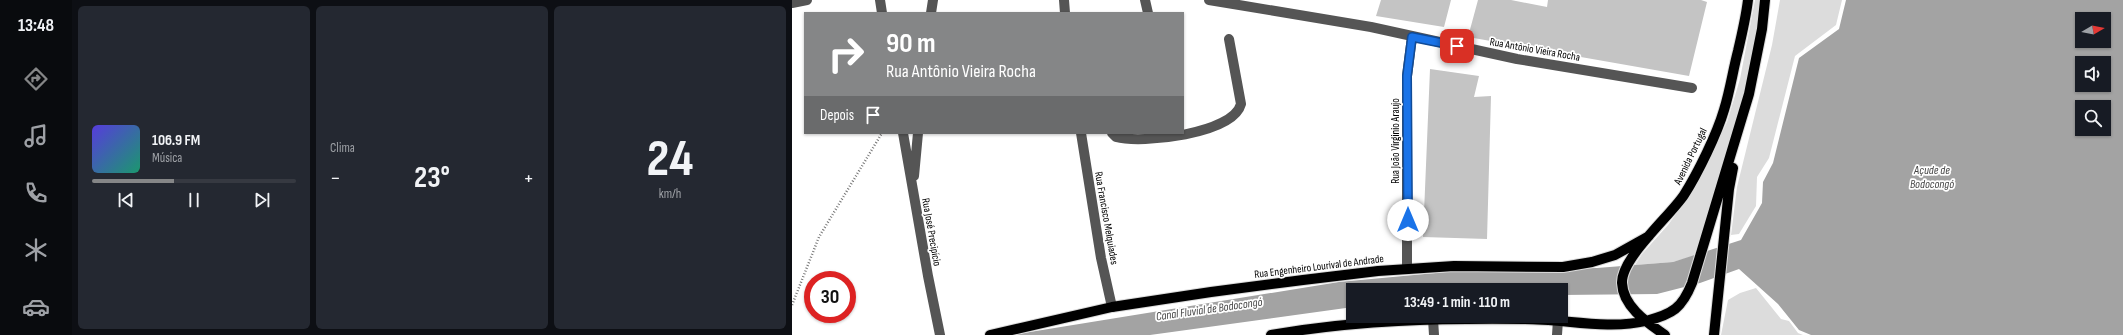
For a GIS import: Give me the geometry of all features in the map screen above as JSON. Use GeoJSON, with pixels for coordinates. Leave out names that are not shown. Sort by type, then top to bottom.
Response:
{"type":"FeatureCollection","features":[{"type":"Feature","properties":{"kind":"main road","name":"Avenida Portugal"},"geometry":{"type":"LineString","coordinates":[[1665,335],[1645,321],[1631,306],[1626,297],[1622,283],[1624,271],[1649,236],[1675,208],[1694,179],[1724,111],[1748,0]]}},
{"type":"Feature","properties":{"kind":"main road"},"geometry":{"type":"LineString","coordinates":[[1568,321],[1618,324],[1645,321],[1663,316],[1674,310],[1685,301],[1742,118],[1755,69],[1765,0]]}},
{"type":"Feature","properties":{"kind":"main road"},"geometry":{"type":"LineString","coordinates":[[1714,335],[1728,189],[1742,118]]}},
{"type":"Feature","properties":{"kind":"main road","name":"Rua Engenheiro Lourival de Andrade"},"geometry":{"type":"LineString","coordinates":[[990,335],[1112,308],[1211,292],[1407,268],[1454,266],[1562,267],[1592,262],[1614,255],[1649,236]]}},
{"type":"Feature","properties":{"kind":"main road"},"geometry":{"type":"LineString","coordinates":[[1271,335],[1393,323]]}},
{"type":"Feature","properties":{"kind":"street"},"geometry":{"type":"LineString","coordinates":[[792,3],[807,0]]}},
{"type":"Feature","properties":{"kind":"street"},"geometry":{"type":"LineString","coordinates":[[880,0],[882,12]]}},
{"type":"Feature","properties":{"kind":"street"},"geometry":{"type":"LineString","coordinates":[[931,12],[933,0]]}},
{"type":"Feature","properties":{"kind":"street"},"geometry":{"type":"LineString","coordinates":[[1064,0],[1065,12]]}},
{"type":"Feature","properties":{"kind":"street"},"geometry":{"type":"LineString","coordinates":[[1146,0],[1148,12]]}},
{"type":"Feature","properties":{"kind":"street","name":"Rua Antônio Vieira Rocha"},"geometry":{"type":"LineString","coordinates":[[1208,0],[1371,27],[1517,60],[1692,88]]}},
{"type":"Feature","properties":{"kind":"street","name":"Rua João Virginio Araujo"},"geometry":{"type":"LineString","coordinates":[[1407,268],[1407,76],[1412,37]]}},
{"type":"Feature","properties":{"kind":"street"},"geometry":{"type":"LineString","coordinates":[[1184,131],[1218,124],[1240,111],[1241,96],[1229,39]]}},
{"type":"Feature","properties":{"kind":"street","name":"Rua José Precipício"},"geometry":{"type":"LineString","coordinates":[[903,134],[940,335]]}},
{"type":"Feature","properties":{"kind":"street"},"geometry":{"type":"LineString","coordinates":[[912,188],[918,134]]}},
{"type":"Feature","properties":{"kind":"street","name":"Rua Francisco Melquiades"},"geometry":{"type":"LineString","coordinates":[[1081,134],[1101,258],[1112,308]]}},
{"type":"Feature","properties":{"kind":"street"},"geometry":{"type":"LineString","coordinates":[[1113,134],[1116,138],[1139,140],[1168,135]]}},
{"type":"Feature","properties":{"kind":"street"},"geometry":{"type":"LineString","coordinates":[[1433,323],[1434,335]]}},
{"type":"Feature","properties":{"kind":"street"},"geometry":{"type":"LineString","coordinates":[[1557,335],[1558,323]]}},
{"type":"Feature","properties":{"kind":"path"},"geometry":{"type":"LineString","coordinates":[[792,305],[819,237],[881,134]]}},
{"type":"Feature","properties":{"kind":"shaded area"},"geometry":{"type":"Polygon","coordinates":[[[1755,0],[1762,0],[1753,63],[1716,190],[1694,256],[1673,262],[1635,265],[1642,254],[1668,225],[1694,189],[1727,122],[1740,79],[1755,0]]]}},
{"type":"Feature","properties":{"kind":"shaded area"},"geometry":{"type":"Polygon","coordinates":[[[1780,0],[1842,0],[1836,25],[1795,56],[1769,158],[1757,177],[1756,206],[1739,234],[1731,235],[1737,187],[1772,45],[1780,0]]]}},
{"type":"Feature","properties":{"kind":"shaded area"},"geometry":{"type":"Polygon","coordinates":[[[1756,288],[1781,319],[1789,321],[1798,333],[1803,335],[1721,335],[1728,300],[1740,293],[1756,288]]]}},
{"type":"Feature","properties":{"kind":"water","name":"Açude de Bodocongó"},"geometry":{"type":"Polygon","coordinates":[[[1846,0],[2123,0],[2123,335],[1811,335],[1799,330],[1778,304],[1739,269],[1700,283],[1657,294],[1568,295],[1568,283],[1346,283],[1346,308],[1150,335],[1011,335],[1339,282],[1457,271],[1597,268],[1673,262],[1741,240],[1762,203],[1763,182],[1773,163],[1799,58],[1839,29],[1846,0]]]}},
{"type":"Feature","properties":{"kind":"building"},"geometry":{"type":"Polygon","coordinates":[[[1381,0],[1451,0],[1444,27],[1376,16],[1381,0]]]}},
{"type":"Feature","properties":{"kind":"building"},"geometry":{"type":"Polygon","coordinates":[[[1478,0],[1511,0],[1547,7],[1548,0],[1701,0],[1707,2],[1689,76],[1468,37],[1478,0]]]}},
{"type":"Feature","properties":{"kind":"building"},"geometry":{"type":"Polygon","coordinates":[[[1430,69],[1479,76],[1474,97],[1491,96],[1487,239],[1423,237],[1430,69]]]}},
{"type":"Feature","properties":{"kind":"route"},"geometry":{"type":"LineString","coordinates":[[1408,220],[1407,76],[1412,37],[1457,46]]}},
{"type":"Feature","properties":{"kind":"water label","name":"Canal Fluvial de Bodocongó"},"geometry":{"type":"Point","coordinates":[1209,309]}}]}
